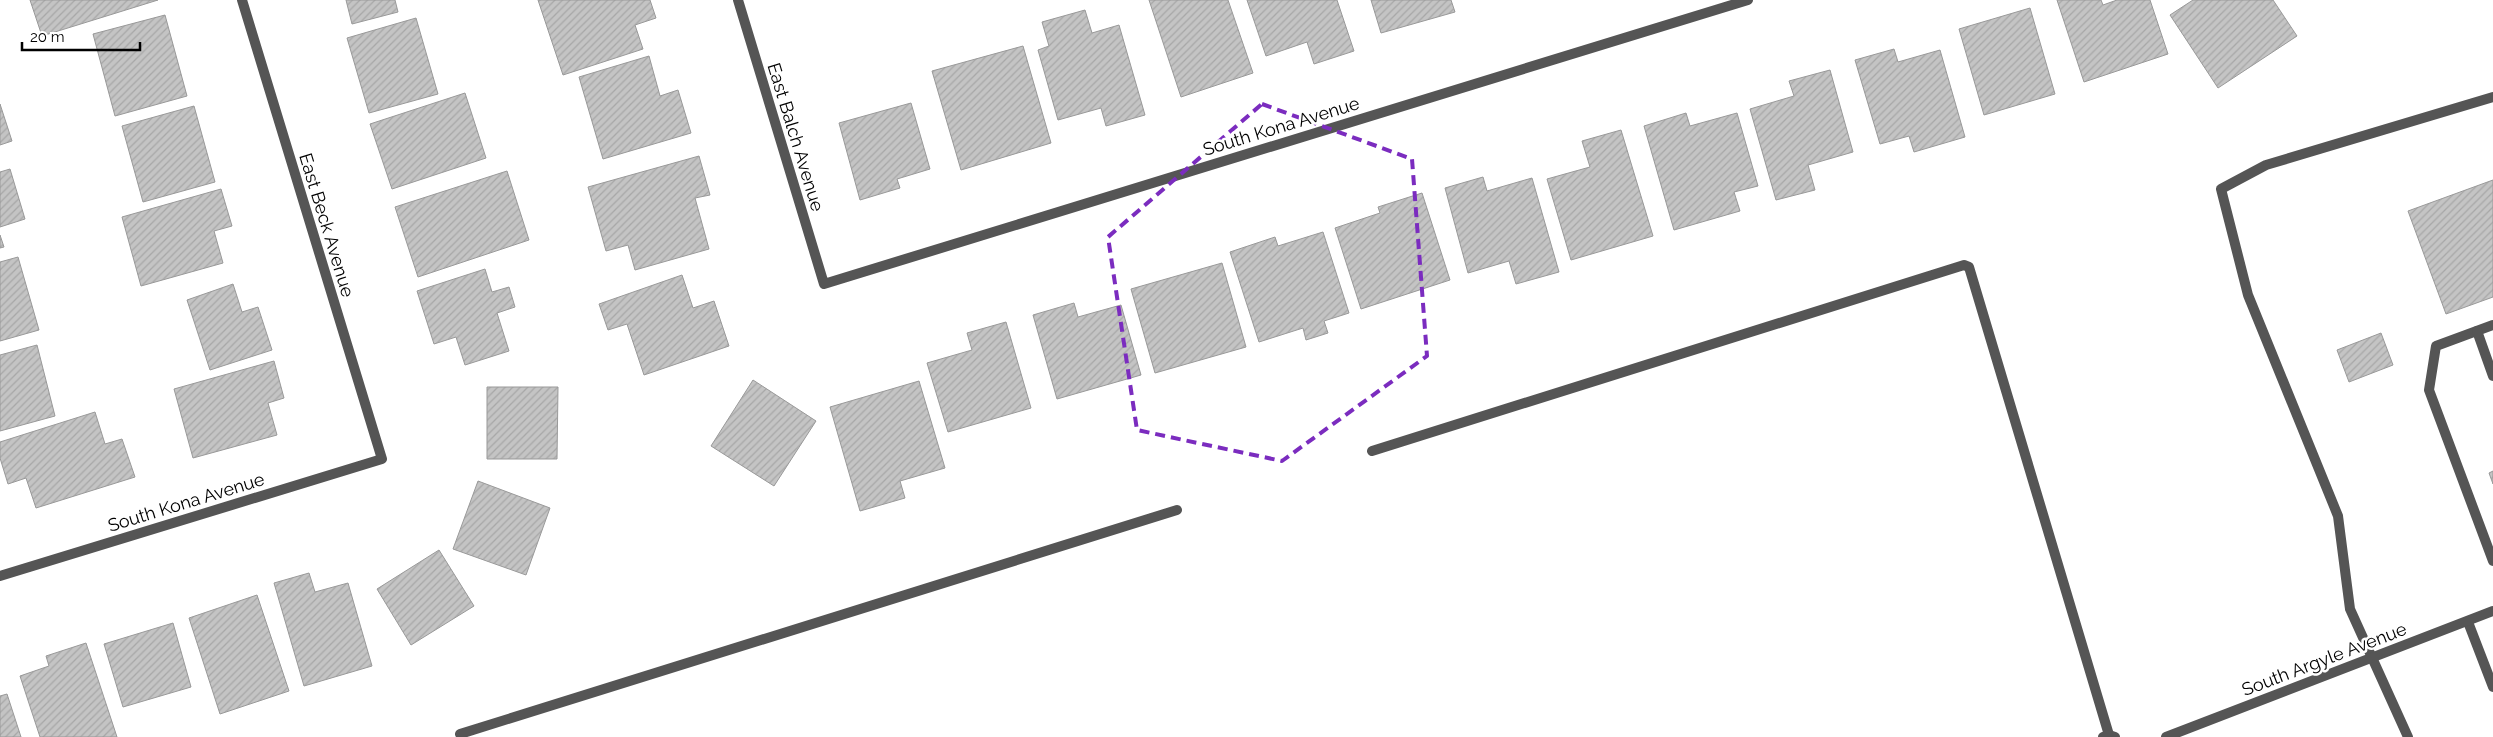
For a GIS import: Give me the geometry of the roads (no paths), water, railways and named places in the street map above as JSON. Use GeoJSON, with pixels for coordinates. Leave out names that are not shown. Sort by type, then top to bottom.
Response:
{"type":"FeatureCollection","features":[{"type":"Feature","properties":{"kind":"street","name":"East Beck Avenue"},"geometry":{"type":"LineString","coordinates":[[242,0],[382,459]]}},
{"type":"Feature","properties":{"kind":"street","name":"East Balch Avenue"},"geometry":{"type":"LineString","coordinates":[[738,0],[824,284]]}},
{"type":"Feature","properties":{"kind":"street","name":"South Kona Avenue"},"geometry":{"type":"LineString","coordinates":[[824,284],[1748,0]]}},
{"type":"Feature","properties":{"kind":"street"},"geometry":{"type":"LineString","coordinates":[[2408,737],[2350,609],[2338,516],[2248,295],[2222,189],[2266,165],[2493,97]]}},
{"type":"Feature","properties":{"kind":"street"},"geometry":{"type":"LineString","coordinates":[[1372,451],[1964,265],[1968,267],[2109,736]]}},
{"type":"Feature","properties":{"kind":"street"},"geometry":{"type":"LineString","coordinates":[[2493,325],[2436,346],[2429,390],[2493,561]]}},
{"type":"Feature","properties":{"kind":"street"},"geometry":{"type":"LineString","coordinates":[[2477,331],[2493,376]]}},
{"type":"Feature","properties":{"kind":"street","name":"South Kona Avenue"},"geometry":{"type":"LineString","coordinates":[[0,576],[382,459]]}},
{"type":"Feature","properties":{"kind":"street"},"geometry":{"type":"LineString","coordinates":[[457,736],[1177,510]]}},
{"type":"Feature","properties":{"kind":"street","name":"South Argyle Avenue"},"geometry":{"type":"LineString","coordinates":[[2166,737],[2493,611]]}},
{"type":"Feature","properties":{"kind":"street"},"geometry":{"type":"LineString","coordinates":[[2468,622],[2493,687]]}}]}
